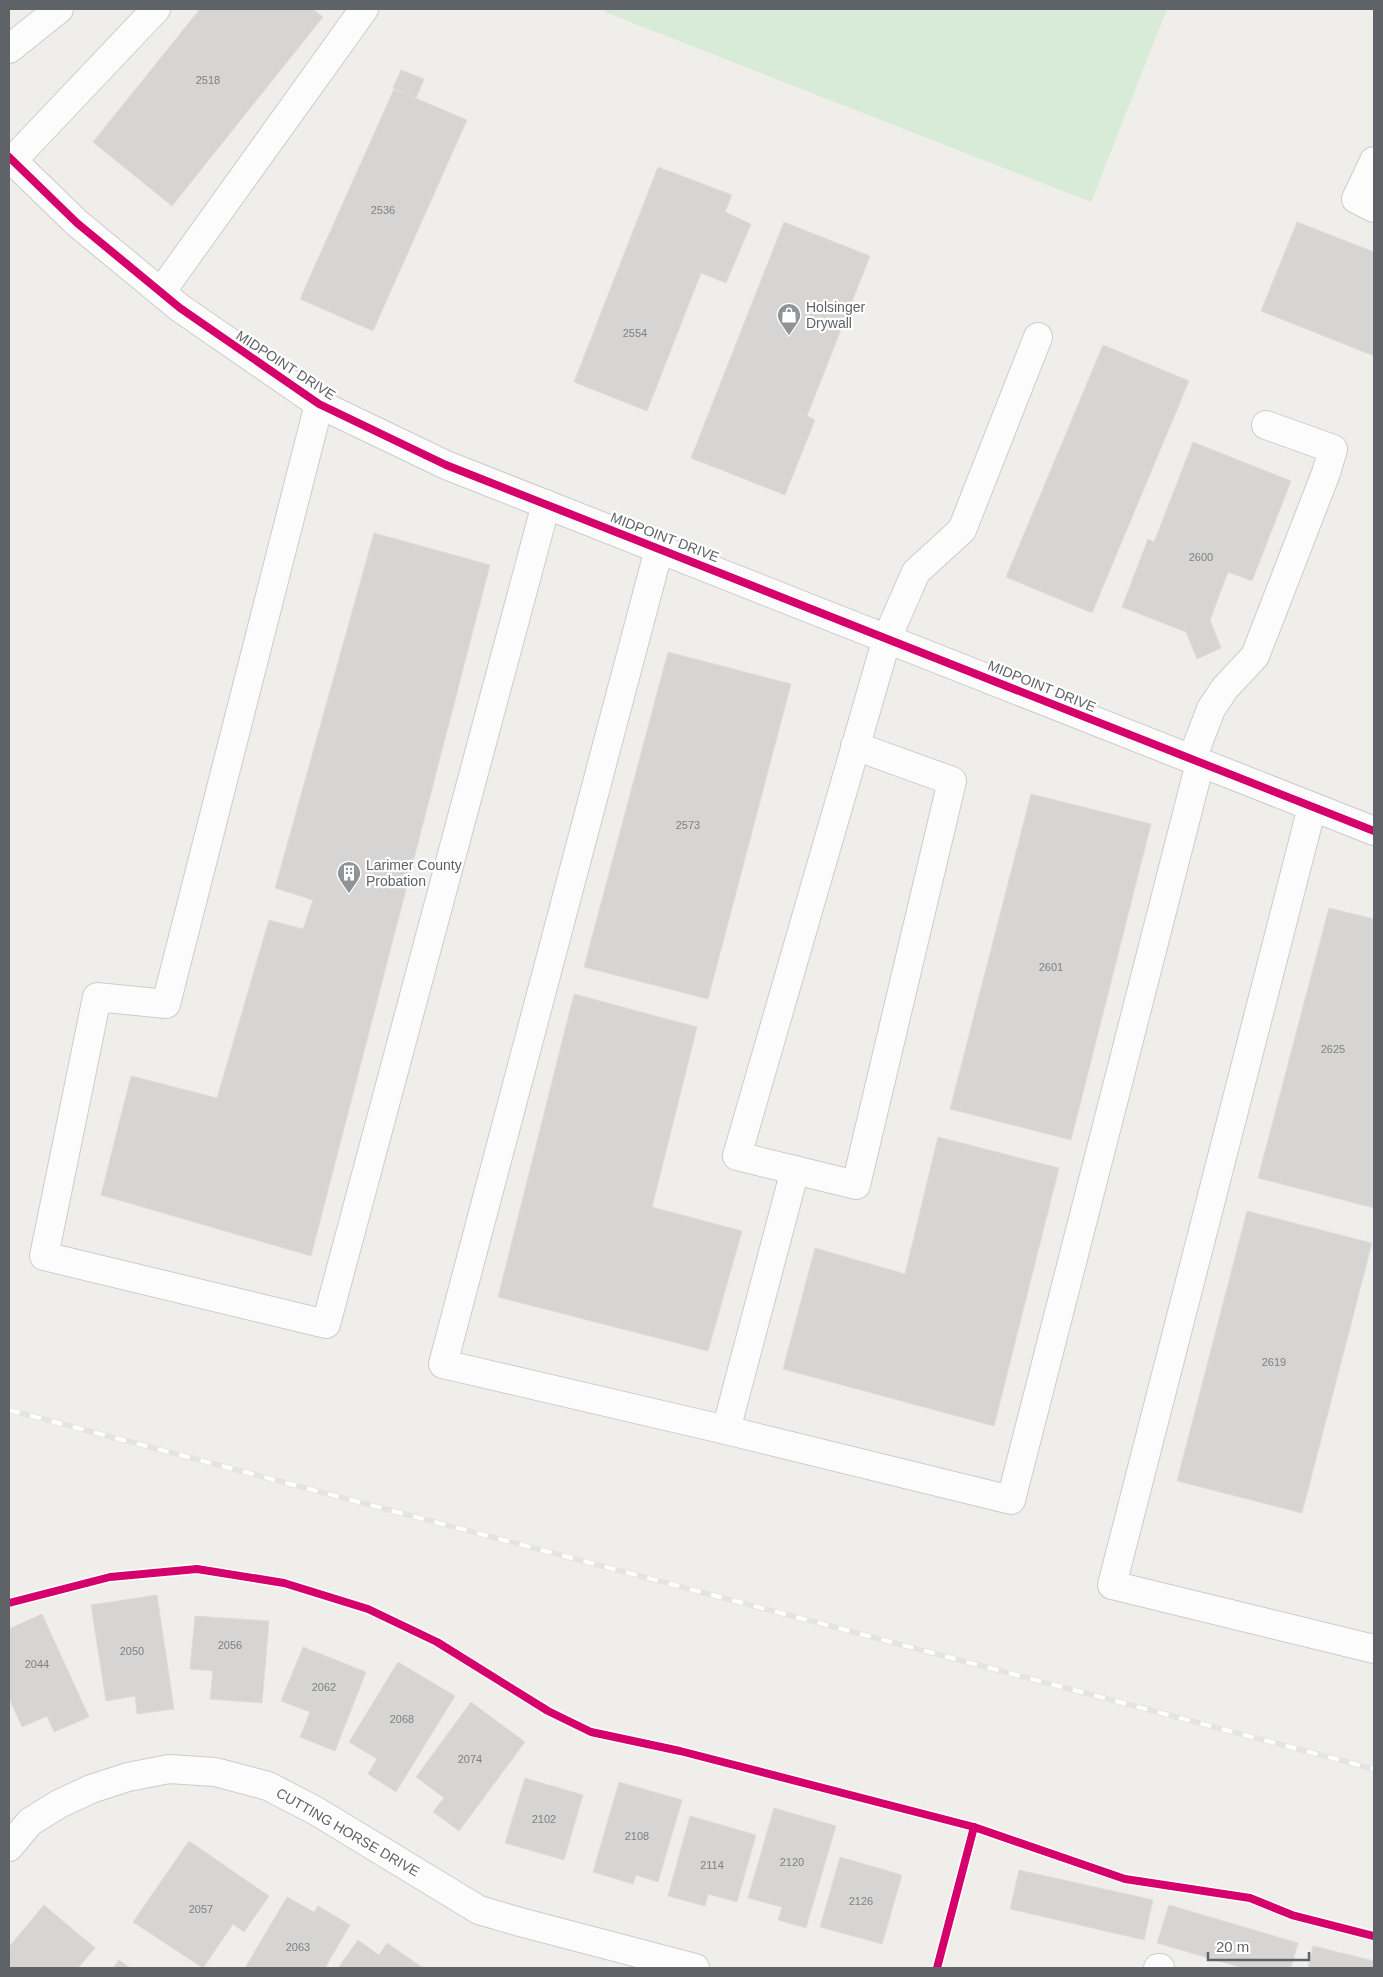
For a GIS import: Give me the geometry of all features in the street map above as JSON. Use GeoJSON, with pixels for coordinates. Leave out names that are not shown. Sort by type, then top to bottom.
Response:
{"type":"FeatureCollection","features":[{"type":"Feature","properties":{"kind":"street"},"geometry":{"type":"LineString","coordinates":[[9,49],[59,9]]}},
{"type":"Feature","properties":{"kind":"street"},"geometry":{"type":"LineString","coordinates":[[10,159],[156,9]]}},
{"type":"Feature","properties":{"kind":"street"},"geometry":{"type":"LineString","coordinates":[[161,292],[364,9]]}},
{"type":"Feature","properties":{"kind":"street","name":"MIDPOINT DRIVE"},"geometry":{"type":"LineString","coordinates":[[10,159],[77,223],[187,313],[319,404],[446,465],[1374,831]]}},
{"type":"Feature","properties":{"kind":"street"},"geometry":{"type":"LineString","coordinates":[[1374,161],[1356,199],[1374,208]]}},
{"type":"Feature","properties":{"kind":"street"},"geometry":{"type":"LineString","coordinates":[[855,746],[952,781],[856,1185],[737,1156],[855,746],[887,638],[916,572],[962,530],[1038,337]]}},
{"type":"Feature","properties":{"kind":"street"},"geometry":{"type":"LineString","coordinates":[[319,404],[166,1004],[97,997],[44,1256],[326,1324],[546,504]]}},
{"type":"Feature","properties":{"kind":"street"},"geometry":{"type":"LineString","coordinates":[[659,548],[443,1364],[726,1430],[1011,1500],[1196,761],[1212,709],[1225,688],[1255,656],[1326,473],[1333,449],[1266,425]]}},
{"type":"Feature","properties":{"kind":"street"},"geometry":{"type":"LineString","coordinates":[[1312,807],[1112,1585],[1374,1649]]}},
{"type":"Feature","properties":{"kind":"street"},"geometry":{"type":"LineString","coordinates":[[726,1430],[796,1170]]}},
{"type":"Feature","properties":{"kind":"street","name":"CUTTING HORSE DRIVE"},"geometry":{"type":"LineString","coordinates":[[9,1847],[30,1822],[59,1804],[91,1789],[128,1777],[169,1769],[216,1772],[268,1786],[308,1807],[479,1910],[695,1968]]}},
{"type":"Feature","properties":{"kind":"green space"},"geometry":{"type":"Polygon","coordinates":[[[606,9],[1167,9],[1091,202],[605,12],[606,9]]]}},
{"type":"Feature","properties":{"kind":"building"},"geometry":{"type":"Polygon","coordinates":[[[200,9],[313,9],[323,17],[172,206],[93,142],[200,9]]]}},
{"type":"Feature","properties":{"kind":"building"},"geometry":{"type":"Polygon","coordinates":[[[401,70],[424,79],[416,98],[393,88],[401,70]]]}},
{"type":"Feature","properties":{"kind":"building"},"geometry":{"type":"Polygon","coordinates":[[[394,89],[467,120],[373,331],[300,299],[394,89]]]}},
{"type":"Feature","properties":{"kind":"building"},"geometry":{"type":"Polygon","coordinates":[[[658,167],[732,195],[725,212],[751,224],[726,283],[701,273],[647,411],[574,382],[658,167]]]}},
{"type":"Feature","properties":{"kind":"building","name":"Holsinger Drywall"},"geometry":{"type":"Polygon","coordinates":[[[784,222],[870,256],[807,416],[815,420],[785,495],[691,458],[784,222]]]}},
{"type":"Feature","properties":{"kind":"building"},"geometry":{"type":"Polygon","coordinates":[[[1297,222],[1374,252],[1374,356],[1261,311],[1297,222]]]}},
{"type":"Feature","properties":{"kind":"building"},"geometry":{"type":"Polygon","coordinates":[[[1103,345],[1189,381],[1092,613],[1006,577],[1103,345]]]}},
{"type":"Feature","properties":{"kind":"building"},"geometry":{"type":"Polygon","coordinates":[[[1193,442],[1291,481],[1252,581],[1228,572],[1210,620],[1221,648],[1197,659],[1186,632],[1122,607],[1148,539],[1154,542],[1193,442]]]}},
{"type":"Feature","properties":{"kind":"building","name":"Larimer County Probation"},"geometry":{"type":"Polygon","coordinates":[[[374,533],[490,565],[311,1256],[101,1195],[131,1076],[217,1098],[269,920],[303,929],[313,900],[275,888],[374,533]]]}},
{"type":"Feature","properties":{"kind":"building"},"geometry":{"type":"Polygon","coordinates":[[[668,652],[791,684],[708,999],[584,967],[668,652]]]}},
{"type":"Feature","properties":{"kind":"building"},"geometry":{"type":"Polygon","coordinates":[[[1031,794],[1151,824],[1071,1140],[950,1109],[1031,794]]]}},
{"type":"Feature","properties":{"kind":"building"},"geometry":{"type":"Polygon","coordinates":[[[1329,908],[1374,919],[1374,1208],[1258,1178],[1329,908]]]}},
{"type":"Feature","properties":{"kind":"building"},"geometry":{"type":"Polygon","coordinates":[[[574,994],[697,1027],[652,1207],[742,1231],[708,1351],[498,1297],[574,994]]]}},
{"type":"Feature","properties":{"kind":"building"},"geometry":{"type":"Polygon","coordinates":[[[938,1137],[1059,1168],[994,1426],[783,1369],[815,1248],[905,1274],[938,1137]]]}},
{"type":"Feature","properties":{"kind":"building"},"geometry":{"type":"Polygon","coordinates":[[[1247,1211],[1372,1243],[1302,1513],[1177,1481],[1247,1211]]]}},
{"type":"Feature","properties":{"kind":"building"},"geometry":{"type":"Polygon","coordinates":[[[157,1595],[174,1709],[137,1714],[135,1696],[106,1701],[91,1605],[157,1595]]]}},
{"type":"Feature","properties":{"kind":"building"},"geometry":{"type":"Polygon","coordinates":[[[42,1614],[89,1717],[54,1732],[47,1716],[22,1727],[9,1698],[9,1629],[42,1614]]]}},
{"type":"Feature","properties":{"kind":"building"},"geometry":{"type":"Polygon","coordinates":[[[195,1616],[269,1621],[262,1703],[210,1699],[213,1671],[190,1669],[195,1616]]]}},
{"type":"Feature","properties":{"kind":"building"},"geometry":{"type":"Polygon","coordinates":[[[303,1647],[366,1672],[335,1751],[300,1737],[310,1712],[281,1701],[303,1647]]]}},
{"type":"Feature","properties":{"kind":"building"},"geometry":{"type":"Polygon","coordinates":[[[398,1662],[455,1696],[396,1792],[368,1774],[377,1759],[349,1742],[398,1662]]]}},
{"type":"Feature","properties":{"kind":"building"},"geometry":{"type":"Polygon","coordinates":[[[471,1702],[525,1742],[459,1831],[433,1812],[444,1798],[416,1777],[471,1702]]]}},
{"type":"Feature","properties":{"kind":"building"},"geometry":{"type":"Polygon","coordinates":[[[525,1778],[583,1795],[564,1860],[505,1843],[525,1778]]]}},
{"type":"Feature","properties":{"kind":"building"},"geometry":{"type":"Polygon","coordinates":[[[619,1782],[682,1800],[658,1882],[636,1875],[633,1884],[593,1872],[619,1782]]]}},
{"type":"Feature","properties":{"kind":"building"},"geometry":{"type":"Polygon","coordinates":[[[774,1808],[836,1826],[806,1928],[778,1920],[782,1907],[748,1898],[774,1808]]]}},
{"type":"Feature","properties":{"kind":"building"},"geometry":{"type":"Polygon","coordinates":[[[690,1816],[756,1835],[737,1902],[708,1894],[705,1906],[668,1896],[690,1816]]]}},
{"type":"Feature","properties":{"kind":"building"},"geometry":{"type":"Polygon","coordinates":[[[189,1841],[269,1896],[244,1932],[233,1924],[203,1968],[133,1922],[189,1841]]]}},
{"type":"Feature","properties":{"kind":"building"},"geometry":{"type":"Polygon","coordinates":[[[840,1857],[902,1875],[882,1944],[820,1927],[840,1857]]]}},
{"type":"Feature","properties":{"kind":"building"},"geometry":{"type":"Polygon","coordinates":[[[1019,1870],[1153,1900],[1144,1940],[1010,1909],[1019,1870]]]}},
{"type":"Feature","properties":{"kind":"building"},"geometry":{"type":"Polygon","coordinates":[[[287,1897],[314,1912],[318,1906],[350,1925],[325,1968],[245,1968],[287,1897]]]}},
{"type":"Feature","properties":{"kind":"building"},"geometry":{"type":"Polygon","coordinates":[[[44,1905],[95,1948],[78,1968],[9,1968],[9,1947],[44,1905]]]}},
{"type":"Feature","properties":{"kind":"building"},"geometry":{"type":"Polygon","coordinates":[[[1169,1905],[1298,1943],[1291,1968],[1243,1968],[1157,1943],[1169,1905]]]}},
{"type":"Feature","properties":{"kind":"building"},"geometry":{"type":"Polygon","coordinates":[[[358,1940],[379,1955],[387,1943],[423,1968],[338,1968],[358,1940]]]}},
{"type":"Feature","properties":{"kind":"building"},"geometry":{"type":"Polygon","coordinates":[[[1313,1946],[1374,1961],[1374,1968],[1308,1968],[1313,1946]]]}},
{"type":"Feature","properties":{"kind":"building"},"geometry":{"type":"Polygon","coordinates":[[[119,1960],[130,1968],[113,1968],[119,1960]]]}},
{"type":"Feature","properties":{"kind":"railway"},"geometry":{"type":"LineString","coordinates":[[9,1410],[1374,1769]]}},
{"type":"Feature","properties":{"kind":"cycle path"},"geometry":{"type":"LineString","coordinates":[[9,157],[77,223],[180,308],[319,404],[446,465],[1374,831]]}},
{"type":"Feature","properties":{"kind":"cycle path"},"geometry":{"type":"LineString","coordinates":[[9,1603],[110,1577],[197,1569],[284,1583],[368,1609],[437,1642],[548,1711],[591,1732],[680,1751],[974,1827],[1125,1879],[1250,1898],[1292,1915],[1374,1936]]}},
{"type":"Feature","properties":{"kind":"cycle path"},"geometry":{"type":"LineString","coordinates":[[937,1968],[974,1827]]}},
{"type":"Feature","properties":{"kind":"place","name":"Holsinger Drywall"},"geometry":{"type":"Point","coordinates":[789,336]}},
{"type":"Feature","properties":{"kind":"place","name":"Larimer County Probation"},"geometry":{"type":"Point","coordinates":[349,894]}}]}
